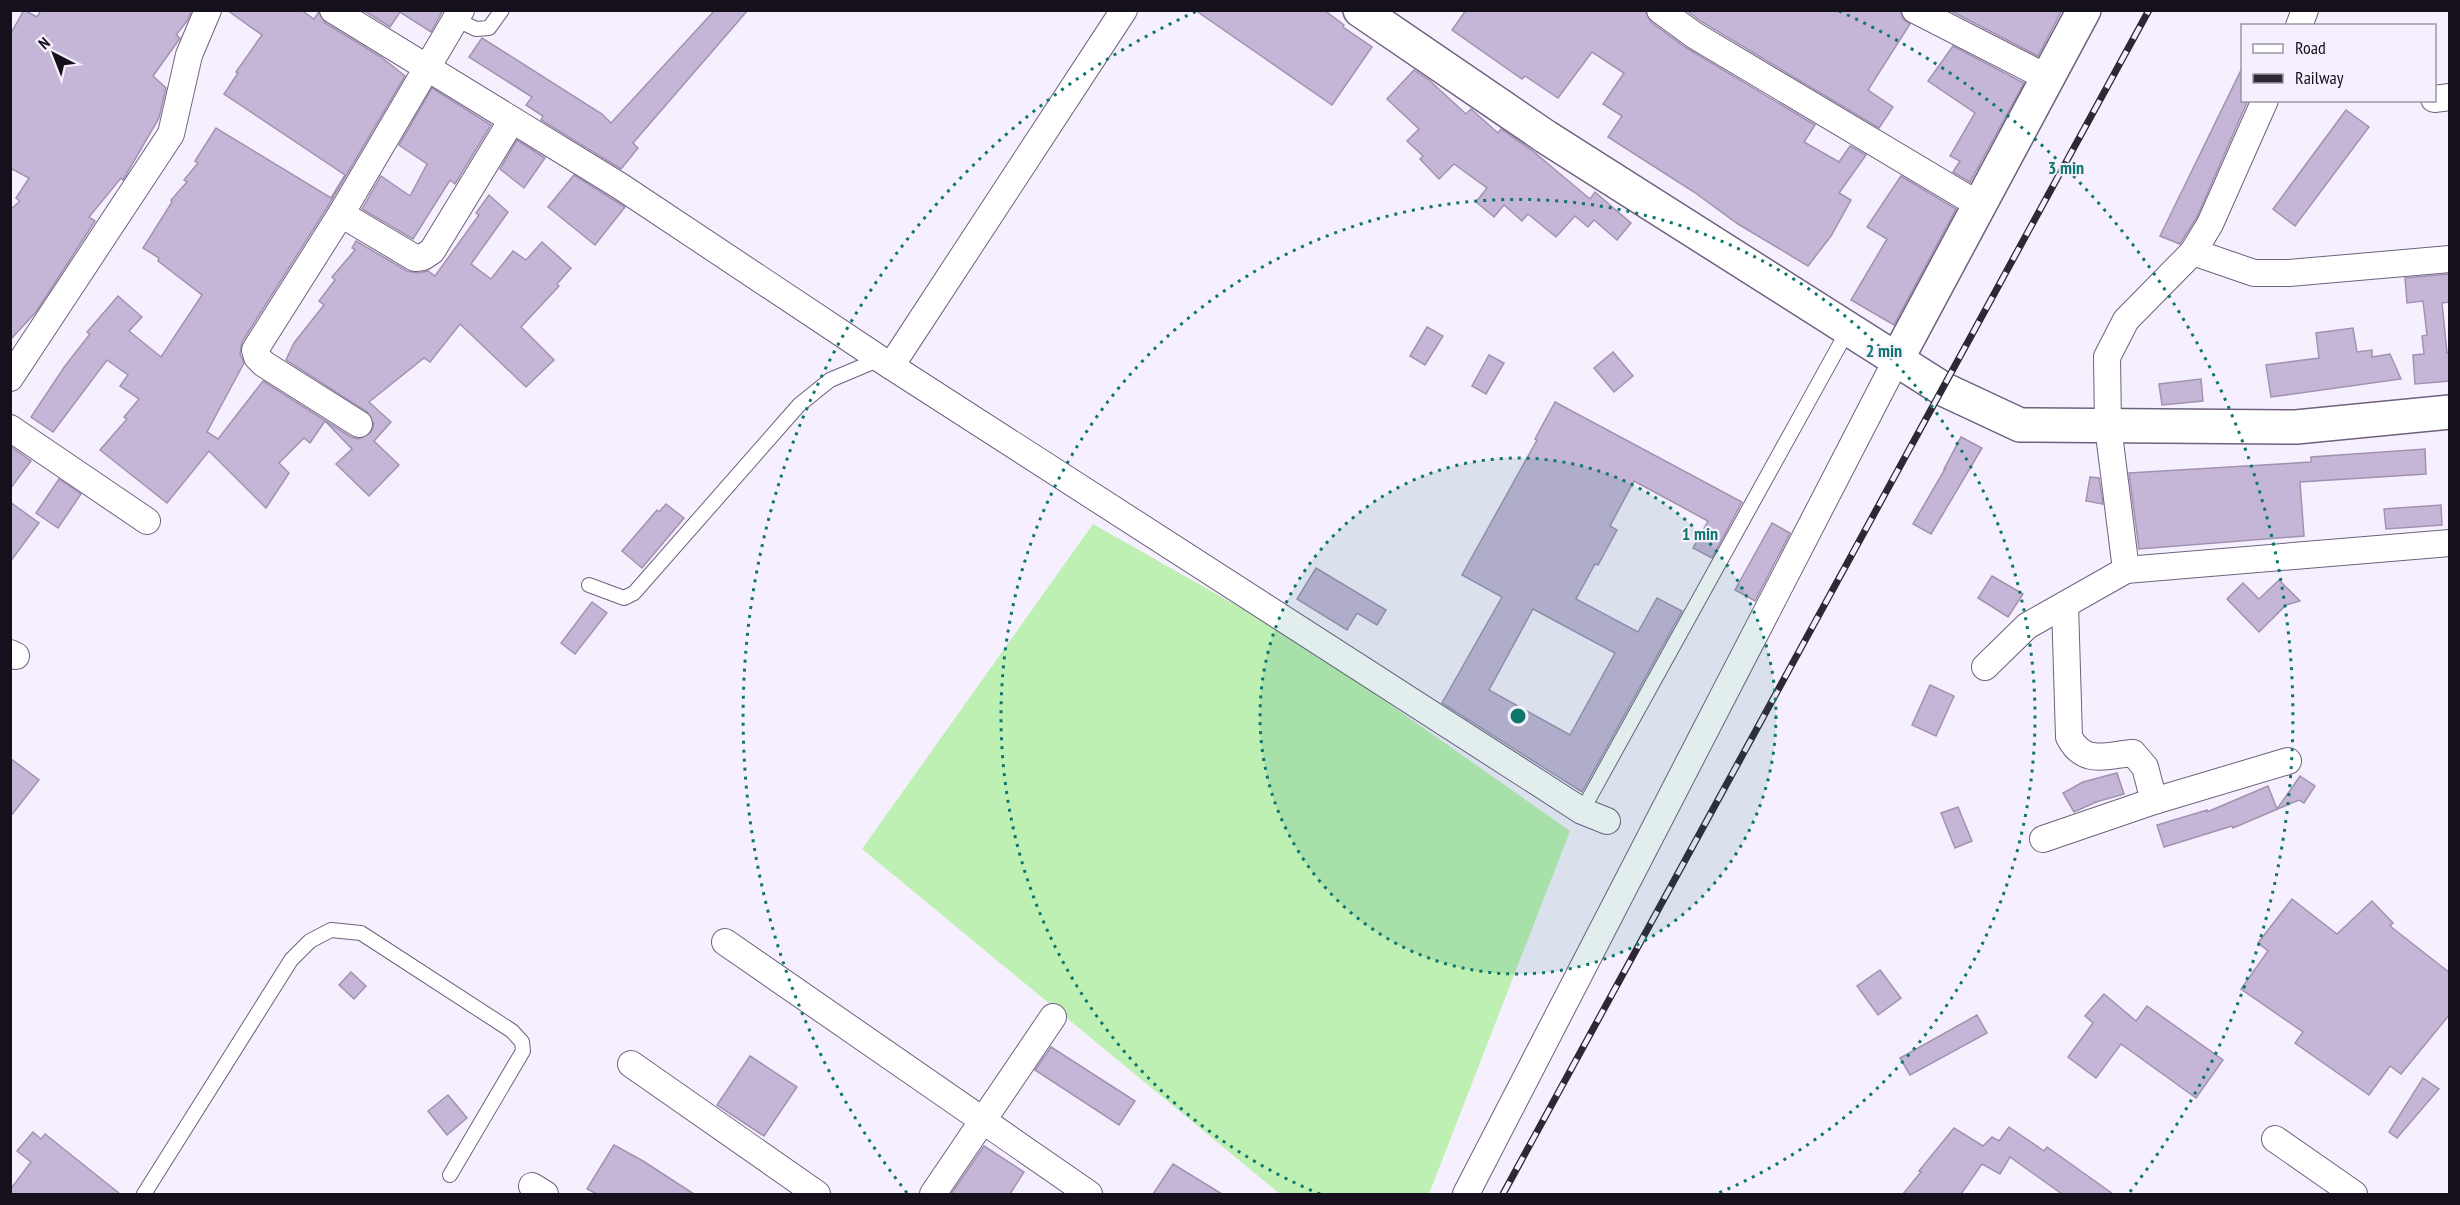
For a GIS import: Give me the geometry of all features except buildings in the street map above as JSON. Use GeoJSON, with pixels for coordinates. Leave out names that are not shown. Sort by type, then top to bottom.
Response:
{"type":"FeatureCollection","features":[{"type":"Feature","properties":{"kind":"street"},"geometry":{"type":"LineString","coordinates":[[10,378],[171,134],[189,55],[208,10]]}},
{"type":"Feature","properties":{"kind":"street"},"geometry":{"type":"LineString","coordinates":[[333,10],[621,186],[886,363],[1582,812],[1607,821]]}},
{"type":"Feature","properties":{"kind":"street"},"geometry":{"type":"LineString","coordinates":[[886,363],[1124,10]]}},
{"type":"Feature","properties":{"kind":"street"},"geometry":{"type":"LineString","coordinates":[[1360,10],[1546,137],[1943,389],[2020,425],[2296,427],[2450,412]]}},
{"type":"Feature","properties":{"kind":"street"},"geometry":{"type":"LineString","coordinates":[[1660,10],[1694,35],[1979,205]]}},
{"type":"Feature","properties":{"kind":"street"},"geometry":{"type":"LineString","coordinates":[[1915,10],[2048,78]]}},
{"type":"Feature","properties":{"kind":"street"},"geometry":{"type":"LineString","coordinates":[[1466,1194],[1897,358],[2084,10]]}},
{"type":"Feature","properties":{"kind":"street"},"geometry":{"type":"LineString","coordinates":[[2300,24],[2306,10]]}},
{"type":"Feature","properties":{"kind":"street"},"geometry":{"type":"LineString","coordinates":[[359,424],[264,364],[257,357],[255,350],[342,214],[458,15]]}},
{"type":"Feature","properties":{"kind":"street"},"geometry":{"type":"LineString","coordinates":[[2126,570],[2108,426],[2107,357],[2126,320],[2193,252],[2210,224],[2264,102]]}},
{"type":"Feature","properties":{"kind":"street"},"geometry":{"type":"LineString","coordinates":[[342,214],[415,258],[423,257],[432,250],[512,120]]}},
{"type":"Feature","properties":{"kind":"street"},"geometry":{"type":"LineString","coordinates":[[2193,252],[2254,273],[2289,273],[2450,259]]}},
{"type":"Feature","properties":{"kind":"street"},"geometry":{"type":"LineString","coordinates":[[10,428],[147,521]]}},
{"type":"Feature","properties":{"kind":"street"},"geometry":{"type":"LineString","coordinates":[[1985,667],[2027,626],[2126,570],[2450,543]]}},
{"type":"Feature","properties":{"kind":"street"},"geometry":{"type":"LineString","coordinates":[[2065,605],[2069,737],[2078,752],[2087,757],[2133,753],[2145,767],[2154,801]]}},
{"type":"Feature","properties":{"kind":"street"},"geometry":{"type":"LineString","coordinates":[[2043,839],[2154,801],[2288,761]]}},
{"type":"Feature","properties":{"kind":"street"},"geometry":{"type":"LineString","coordinates":[[725,942],[1089,1194]]}},
{"type":"Feature","properties":{"kind":"street"},"geometry":{"type":"LineString","coordinates":[[933,1194],[1053,1017]]}},
{"type":"Feature","properties":{"kind":"street"},"geometry":{"type":"LineString","coordinates":[[631,1064],[817,1194]]}},
{"type":"Feature","properties":{"kind":"street"},"geometry":{"type":"LineString","coordinates":[[2276,1139],[2354,1194]]}},
{"type":"Feature","properties":{"kind":"lane"},"geometry":{"type":"LineString","coordinates":[[458,15],[476,29],[489,28],[502,10]]}},
{"type":"Feature","properties":{"kind":"lane"},"geometry":{"type":"LineString","coordinates":[[1582,812],[1849,328]]}},
{"type":"Feature","properties":{"kind":"lane"},"geometry":{"type":"LineString","coordinates":[[589,585],[624,598],[634,593],[799,405],[830,380],[886,363]]}},
{"type":"Feature","properties":{"kind":"lane"},"geometry":{"type":"LineString","coordinates":[[144,1194],[291,960],[310,941],[331,930],[360,933],[512,1031],[522,1042],[523,1051],[450,1175]]}},
{"type":"Feature","properties":{"kind":"green space"},"geometry":{"type":"Polygon","coordinates":[[[1093,524],[1301,642],[1570,831],[1429,1194],[1280,1194],[862,849],[1093,524]]]}},
{"type":"Feature","properties":{"kind":"railway"},"geometry":{"type":"LineString","coordinates":[[1503,1194],[2149,10]]}}]}
